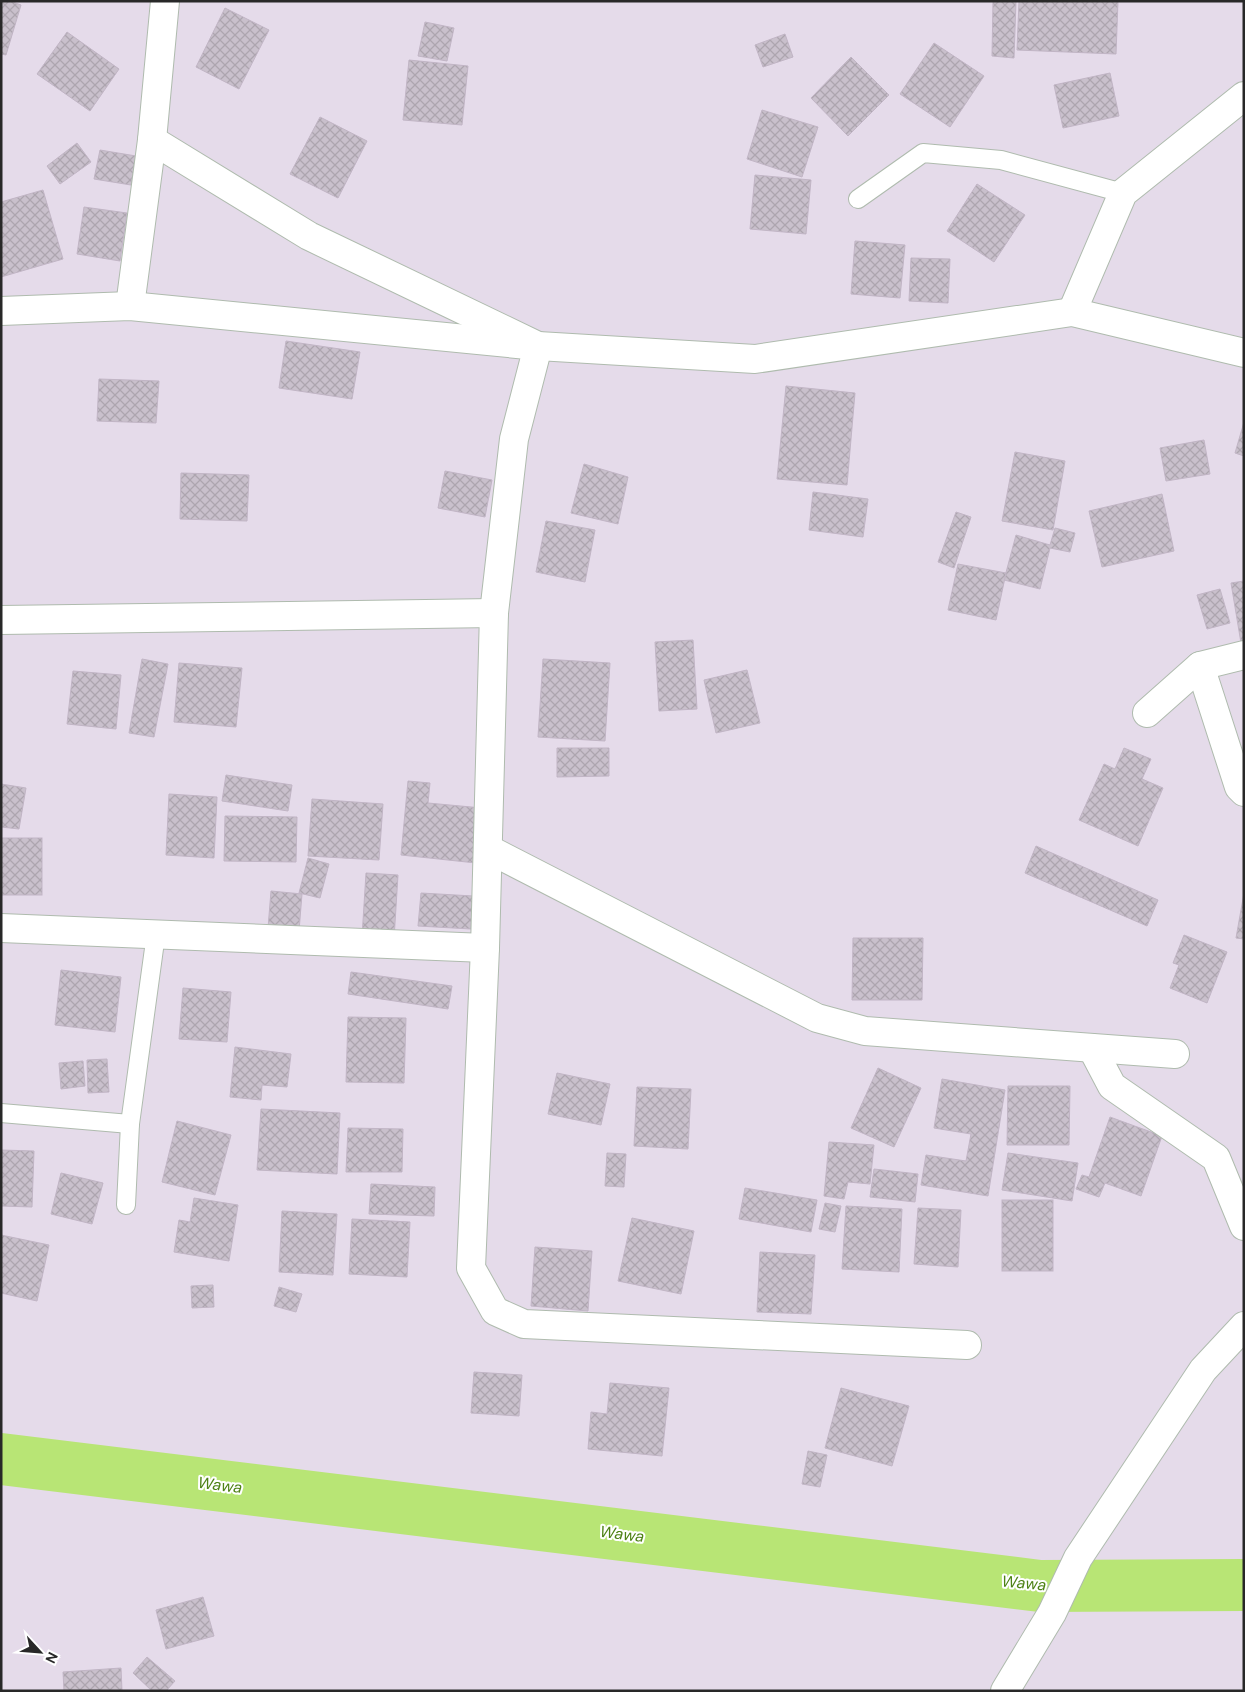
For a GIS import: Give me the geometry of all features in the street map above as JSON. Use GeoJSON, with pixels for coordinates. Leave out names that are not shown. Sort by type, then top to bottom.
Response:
{"type":"FeatureCollection","features":[{"type":"Feature","properties":{"kind":"street"},"geometry":{"type":"LineString","coordinates":[[130,306],[152,140],[165,1]]}},
{"type":"Feature","properties":{"kind":"street"},"geometry":{"type":"LineString","coordinates":[[1072,312],[1122,193],[1244,96]]}},
{"type":"Feature","properties":{"kind":"street"},"geometry":{"type":"LineString","coordinates":[[152,140],[309,236],[538,346]]}},
{"type":"Feature","properties":{"kind":"street"},"geometry":{"type":"LineString","coordinates":[[1,311],[130,306],[538,346],[755,359],[1072,312],[1244,353]]}},
{"type":"Feature","properties":{"kind":"street"},"geometry":{"type":"LineString","coordinates":[[538,346],[514,438],[494,613],[485,948],[472,1268],[494,1311],[524,1324],[966,1345]]}},
{"type":"Feature","properties":{"kind":"street"},"geometry":{"type":"LineString","coordinates":[[1,620],[494,613]]}},
{"type":"Feature","properties":{"kind":"street"},"geometry":{"type":"LineString","coordinates":[[1147,712],[1200,666],[1244,655]]}},
{"type":"Feature","properties":{"kind":"street"},"geometry":{"type":"LineString","coordinates":[[1200,666],[1239,787],[1244,792]]}},
{"type":"Feature","properties":{"kind":"street"},"geometry":{"type":"LineString","coordinates":[[488,849],[818,1018],[865,1031],[1175,1054]]}},
{"type":"Feature","properties":{"kind":"street"},"geometry":{"type":"LineString","coordinates":[[1,928],[485,948]]}},
{"type":"Feature","properties":{"kind":"street"},"geometry":{"type":"LineString","coordinates":[[1092,1048],[1112,1086],[1216,1158],[1244,1226]]}},
{"type":"Feature","properties":{"kind":"street"},"geometry":{"type":"LineString","coordinates":[[1005,1691],[1052,1613],[1078,1558],[1203,1370],[1244,1326]]}},
{"type":"Feature","properties":{"kind":"lane"},"geometry":{"type":"LineString","coordinates":[[858,199],[923,153],[1000,160],[1122,193]]}},
{"type":"Feature","properties":{"kind":"lane"},"geometry":{"type":"LineString","coordinates":[[126,1205],[130,1124],[156,934]]}},
{"type":"Feature","properties":{"kind":"lane"},"geometry":{"type":"LineString","coordinates":[[1,1113],[130,1124]]}},
{"type":"Feature","properties":{"kind":"building"},"geometry":{"type":"Polygon","coordinates":[[[1,1],[10,1],[21,5],[6,55],[1,54],[1,1]]]}},
{"type":"Feature","properties":{"kind":"building"},"geometry":{"type":"Polygon","coordinates":[[[993,1],[1016,1],[1014,58],[992,56],[993,1]]]}},
{"type":"Feature","properties":{"kind":"building"},"geometry":{"type":"Polygon","coordinates":[[[1019,1],[1118,1],[1116,54],[1017,50],[1019,1]]]}},
{"type":"Feature","properties":{"kind":"building"},"geometry":{"type":"Polygon","coordinates":[[[225,8],[269,30],[239,89],[196,67],[225,8]]]}},
{"type":"Feature","properties":{"kind":"building"},"geometry":{"type":"Polygon","coordinates":[[[425,22],[454,28],[447,61],[418,56],[425,22]]]}},
{"type":"Feature","properties":{"kind":"building"},"geometry":{"type":"Polygon","coordinates":[[[67,32],[119,69],[90,111],[37,74],[67,32]]]}},
{"type":"Feature","properties":{"kind":"building"},"geometry":{"type":"Polygon","coordinates":[[[785,34],[793,57],[763,67],[755,45],[785,34]]]}},
{"type":"Feature","properties":{"kind":"building"},"geometry":{"type":"Polygon","coordinates":[[[934,43],[984,76],[950,127],[900,94],[934,43]]]}},
{"type":"Feature","properties":{"kind":"building"},"geometry":{"type":"Polygon","coordinates":[[[851,57],[889,95],[848,136],[811,98],[851,57]]]}},
{"type":"Feature","properties":{"kind":"building"},"geometry":{"type":"Polygon","coordinates":[[[409,60],[468,66],[462,125],[403,120],[409,60]]]}},
{"type":"Feature","properties":{"kind":"building"},"geometry":{"type":"Polygon","coordinates":[[[1110,73],[1119,116],[1063,128],[1054,85],[1110,73]]]}},
{"type":"Feature","properties":{"kind":"building"},"geometry":{"type":"Polygon","coordinates":[[[762,110],[818,127],[802,177],[747,159],[762,110]]]}},
{"type":"Feature","properties":{"kind":"building"},"geometry":{"type":"Polygon","coordinates":[[[320,117],[367,141],[338,198],[290,174],[320,117]]]}},
{"type":"Feature","properties":{"kind":"building"},"geometry":{"type":"Polygon","coordinates":[[[77,143],[91,162],[60,184],[47,166],[77,143]]]}},
{"type":"Feature","properties":{"kind":"building"},"geometry":{"type":"Polygon","coordinates":[[[100,150],[136,156],[131,185],[94,179],[100,150]]]}},
{"type":"Feature","properties":{"kind":"building"},"geometry":{"type":"Polygon","coordinates":[[[755,175],[811,180],[806,234],[750,229],[755,175]]]}},
{"type":"Feature","properties":{"kind":"building"},"geometry":{"type":"Polygon","coordinates":[[[977,184],[1025,215],[994,262],[947,231],[977,184]]]}},
{"type":"Feature","properties":{"kind":"building"},"geometry":{"type":"Polygon","coordinates":[[[43,190],[63,259],[1,277],[1,202],[43,190]]]}},
{"type":"Feature","properties":{"kind":"building"},"geometry":{"type":"Polygon","coordinates":[[[84,207],[127,213],[120,261],[77,254],[84,207]]]}},
{"type":"Feature","properties":{"kind":"building"},"geometry":{"type":"Polygon","coordinates":[[[855,241],[905,245],[900,298],[851,294],[855,241]]]}},
{"type":"Feature","properties":{"kind":"building"},"geometry":{"type":"Polygon","coordinates":[[[911,258],[950,259],[948,303],[909,301],[911,258]]]}},
{"type":"Feature","properties":{"kind":"building"},"geometry":{"type":"Polygon","coordinates":[[[286,341],[360,352],[352,399],[279,388],[286,341]]]}},
{"type":"Feature","properties":{"kind":"building"},"geometry":{"type":"Polygon","coordinates":[[[99,379],[159,381],[156,423],[97,421],[99,379]]]}},
{"type":"Feature","properties":{"kind":"building"},"geometry":{"type":"Polygon","coordinates":[[[786,386],[855,393],[847,485],[777,479],[786,386]]]}},
{"type":"Feature","properties":{"kind":"building"},"geometry":{"type":"Polygon","coordinates":[[[1244,422],[1244,456],[1235,453],[1244,422]]]}},
{"type":"Feature","properties":{"kind":"building"},"geometry":{"type":"Polygon","coordinates":[[[1204,440],[1210,474],[1166,481],[1160,448],[1204,440]]]}},
{"type":"Feature","properties":{"kind":"building"},"geometry":{"type":"Polygon","coordinates":[[[1015,452],[1065,461],[1053,530],[1002,521],[1015,452]]]}},
{"type":"Feature","properties":{"kind":"building"},"geometry":{"type":"Polygon","coordinates":[[[584,464],[628,477],[618,524],[571,513],[584,464]]]}},
{"type":"Feature","properties":{"kind":"building"},"geometry":{"type":"Polygon","coordinates":[[[445,471],[492,480],[485,517],[438,508],[445,471]]]}},
{"type":"Feature","properties":{"kind":"building"},"geometry":{"type":"Polygon","coordinates":[[[181,473],[249,475],[247,521],[180,519],[181,473]]]}},
{"type":"Feature","properties":{"kind":"building"},"geometry":{"type":"Polygon","coordinates":[[[813,492],[868,499],[863,537],[809,530],[813,492]]]}},
{"type":"Feature","properties":{"kind":"building"},"geometry":{"type":"Polygon","coordinates":[[[1162,494],[1174,551],[1102,567],[1089,511],[1162,494]]]}},
{"type":"Feature","properties":{"kind":"building"},"geometry":{"type":"Polygon","coordinates":[[[956,512],[971,517],[954,568],[938,562],[956,512]]]}},
{"type":"Feature","properties":{"kind":"building"},"geometry":{"type":"Polygon","coordinates":[[[546,521],[595,530],[585,582],[536,572],[546,521]]]}},
{"type":"Feature","properties":{"kind":"building"},"geometry":{"type":"Polygon","coordinates":[[[1055,528],[1075,533],[1070,552],[1050,548],[1040,589],[1004,580],[1016,535],[1050,545],[1055,528]]]}},
{"type":"Feature","properties":{"kind":"building"},"geometry":{"type":"Polygon","coordinates":[[[958,564],[1006,573],[996,620],[948,610],[958,564]]]}},
{"type":"Feature","properties":{"kind":"building"},"geometry":{"type":"Polygon","coordinates":[[[1244,581],[1244,643],[1241,643],[1231,583],[1244,581]]]}},
{"type":"Feature","properties":{"kind":"building"},"geometry":{"type":"Polygon","coordinates":[[[1220,589],[1230,623],[1207,629],[1197,595],[1220,589]]]}},
{"type":"Feature","properties":{"kind":"building"},"geometry":{"type":"Polygon","coordinates":[[[693,640],[697,709],[659,711],[655,642],[693,640]]]}},
{"type":"Feature","properties":{"kind":"building"},"geometry":{"type":"Polygon","coordinates":[[[142,659],[168,664],[154,737],[129,733],[142,659]]]}},
{"type":"Feature","properties":{"kind":"building"},"geometry":{"type":"Polygon","coordinates":[[[543,659],[610,663],[605,741],[538,737],[543,659]]]}},
{"type":"Feature","properties":{"kind":"building"},"geometry":{"type":"Polygon","coordinates":[[[179,663],[242,668],[236,727],[174,722],[179,663]]]}},
{"type":"Feature","properties":{"kind":"building"},"geometry":{"type":"Polygon","coordinates":[[[747,670],[760,723],[716,733],[704,680],[747,670]]]}},
{"type":"Feature","properties":{"kind":"building"},"geometry":{"type":"Polygon","coordinates":[[[73,671],[121,675],[116,729],[67,724],[73,671]]]}},
{"type":"Feature","properties":{"kind":"building"},"geometry":{"type":"Polygon","coordinates":[[[557,748],[609,748],[609,776],[557,777],[557,748]]]}},
{"type":"Feature","properties":{"kind":"building"},"geometry":{"type":"Polygon","coordinates":[[[1124,748],[1151,759],[1142,779],[1163,788],[1138,846],[1079,820],[1104,764],[1115,769],[1124,748]]]}},
{"type":"Feature","properties":{"kind":"building"},"geometry":{"type":"Polygon","coordinates":[[[226,775],[292,785],[288,811],[222,801],[226,775]]]}},
{"type":"Feature","properties":{"kind":"building"},"geometry":{"type":"Polygon","coordinates":[[[408,781],[430,783],[428,803],[482,808],[476,863],[401,855],[408,781]]]}},
{"type":"Feature","properties":{"kind":"building"},"geometry":{"type":"Polygon","coordinates":[[[1,784],[26,788],[19,829],[1,827],[1,784]]]}},
{"type":"Feature","properties":{"kind":"building"},"geometry":{"type":"Polygon","coordinates":[[[169,794],[217,797],[214,858],[166,855],[169,794]]]}},
{"type":"Feature","properties":{"kind":"building"},"geometry":{"type":"Polygon","coordinates":[[[312,799],[383,804],[379,860],[308,856],[312,799]]]}},
{"type":"Feature","properties":{"kind":"building"},"geometry":{"type":"Polygon","coordinates":[[[225,816],[297,817],[296,862],[224,861],[225,816]]]}},
{"type":"Feature","properties":{"kind":"building"},"geometry":{"type":"Polygon","coordinates":[[[1,838],[42,838],[42,895],[1,895],[1,838]]]}},
{"type":"Feature","properties":{"kind":"building"},"geometry":{"type":"Polygon","coordinates":[[[1036,846],[1158,900],[1147,926],[1025,873],[1036,846]]]}},
{"type":"Feature","properties":{"kind":"building"},"geometry":{"type":"Polygon","coordinates":[[[308,858],[329,864],[320,898],[299,893],[308,858]]]}},
{"type":"Feature","properties":{"kind":"building"},"geometry":{"type":"Polygon","coordinates":[[[366,873],[398,875],[394,939],[362,937],[366,873]]]}},
{"type":"Feature","properties":{"kind":"building"},"geometry":{"type":"Polygon","coordinates":[[[271,891],[302,894],[299,931],[268,928],[271,891]]]}},
{"type":"Feature","properties":{"kind":"building"},"geometry":{"type":"Polygon","coordinates":[[[421,893],[473,896],[471,929],[418,926],[421,893]]]}},
{"type":"Feature","properties":{"kind":"building"},"geometry":{"type":"Polygon","coordinates":[[[1244,893],[1244,939],[1236,938],[1244,893]]]}},
{"type":"Feature","properties":{"kind":"building"},"geometry":{"type":"Polygon","coordinates":[[[1184,935],[1227,952],[1207,1003],[1170,988],[1179,965],[1173,963],[1184,935]]]}},
{"type":"Feature","properties":{"kind":"building"},"geometry":{"type":"Polygon","coordinates":[[[853,938],[923,938],[922,1000],[852,1000],[853,938]]]}},
{"type":"Feature","properties":{"kind":"building"},"geometry":{"type":"Polygon","coordinates":[[[61,970],[121,977],[115,1032],[55,1025],[61,970]]]}},
{"type":"Feature","properties":{"kind":"building"},"geometry":{"type":"Polygon","coordinates":[[[351,972],[452,986],[448,1009],[348,994],[351,972]]]}},
{"type":"Feature","properties":{"kind":"building"},"geometry":{"type":"Polygon","coordinates":[[[183,988],[231,992],[227,1042],[179,1039],[183,988]]]}},
{"type":"Feature","properties":{"kind":"building"},"geometry":{"type":"Polygon","coordinates":[[[348,1017],[406,1018],[404,1083],[346,1082],[348,1017]]]}},
{"type":"Feature","properties":{"kind":"building"},"geometry":{"type":"Polygon","coordinates":[[[235,1047],[291,1054],[287,1087],[262,1085],[261,1100],[230,1097],[235,1047]]]}},
{"type":"Feature","properties":{"kind":"building"},"geometry":{"type":"Polygon","coordinates":[[[107,1059],[109,1092],[88,1093],[87,1060],[107,1059]]]}},
{"type":"Feature","properties":{"kind":"building"},"geometry":{"type":"Polygon","coordinates":[[[83,1061],[85,1086],[61,1089],[59,1063],[83,1061]]]}},
{"type":"Feature","properties":{"kind":"building"},"geometry":{"type":"Polygon","coordinates":[[[878,1068],[921,1088],[894,1147],[851,1128],[878,1068]]]}},
{"type":"Feature","properties":{"kind":"building"},"geometry":{"type":"Polygon","coordinates":[[[557,1073],[610,1084],[601,1125],[548,1114],[557,1073]]]}},
{"type":"Feature","properties":{"kind":"building"},"geometry":{"type":"Polygon","coordinates":[[[942,1079],[1005,1090],[988,1196],[921,1185],[926,1155],[966,1161],[971,1134],[934,1128],[942,1079]]]}},
{"type":"Feature","properties":{"kind":"building"},"geometry":{"type":"Polygon","coordinates":[[[1008,1086],[1070,1086],[1069,1145],[1007,1145],[1008,1086]]]}},
{"type":"Feature","properties":{"kind":"building"},"geometry":{"type":"Polygon","coordinates":[[[637,1087],[691,1089],[688,1149],[634,1146],[637,1087]]]}},
{"type":"Feature","properties":{"kind":"building"},"geometry":{"type":"Polygon","coordinates":[[[261,1109],[340,1113],[337,1174],[257,1170],[261,1109]]]}},
{"type":"Feature","properties":{"kind":"building"},"geometry":{"type":"Polygon","coordinates":[[[1110,1117],[1162,1136],[1141,1196],[1105,1183],[1099,1197],[1076,1189],[1082,1175],[1089,1177],[1110,1117]]]}},
{"type":"Feature","properties":{"kind":"building"},"geometry":{"type":"Polygon","coordinates":[[[177,1121],[231,1135],[215,1195],[162,1182],[177,1121]]]}},
{"type":"Feature","properties":{"kind":"building"},"geometry":{"type":"Polygon","coordinates":[[[348,1128],[403,1129],[402,1172],[346,1172],[348,1128]]]}},
{"type":"Feature","properties":{"kind":"building"},"geometry":{"type":"Polygon","coordinates":[[[829,1142],[874,1145],[870,1184],[848,1182],[844,1199],[824,1196],[829,1142]]]}},
{"type":"Feature","properties":{"kind":"building"},"geometry":{"type":"Polygon","coordinates":[[[1,1150],[34,1151],[32,1207],[1,1206],[1,1150]]]}},
{"type":"Feature","properties":{"kind":"building"},"geometry":{"type":"Polygon","coordinates":[[[607,1153],[626,1154],[624,1187],[605,1186],[607,1153]]]}},
{"type":"Feature","properties":{"kind":"building"},"geometry":{"type":"Polygon","coordinates":[[[1008,1153],[1078,1163],[1072,1201],[1002,1190],[1008,1153]]]}},
{"type":"Feature","properties":{"kind":"building"},"geometry":{"type":"Polygon","coordinates":[[[874,1169],[918,1174],[915,1202],[870,1197],[874,1169]]]}},
{"type":"Feature","properties":{"kind":"building"},"geometry":{"type":"Polygon","coordinates":[[[61,1173],[103,1183],[92,1224],[51,1214],[61,1173]]]}},
{"type":"Feature","properties":{"kind":"building"},"geometry":{"type":"Polygon","coordinates":[[[371,1184],[435,1187],[434,1216],[369,1214],[371,1184]]]}},
{"type":"Feature","properties":{"kind":"building"},"geometry":{"type":"Polygon","coordinates":[[[745,1188],[817,1200],[811,1232],[739,1219],[745,1188]]]}},
{"type":"Feature","properties":{"kind":"building"},"geometry":{"type":"Polygon","coordinates":[[[194,1198],[238,1205],[229,1261],[174,1252],[179,1220],[190,1222],[194,1198]]]}},
{"type":"Feature","properties":{"kind":"building"},"geometry":{"type":"Polygon","coordinates":[[[1002,1200],[1053,1200],[1053,1271],[1002,1271],[1002,1200]]]}},
{"type":"Feature","properties":{"kind":"building"},"geometry":{"type":"Polygon","coordinates":[[[825,1203],[841,1206],[835,1232],[819,1229],[825,1203]]]}},
{"type":"Feature","properties":{"kind":"building"},"geometry":{"type":"Polygon","coordinates":[[[846,1206],[902,1209],[899,1272],[842,1269],[846,1206]]]}},
{"type":"Feature","properties":{"kind":"building"},"geometry":{"type":"Polygon","coordinates":[[[918,1208],[961,1210],[958,1267],[914,1264],[918,1208]]]}},
{"type":"Feature","properties":{"kind":"building"},"geometry":{"type":"Polygon","coordinates":[[[282,1211],[337,1214],[333,1275],[279,1272],[282,1211]]]}},
{"type":"Feature","properties":{"kind":"building"},"geometry":{"type":"Polygon","coordinates":[[[632,1218],[694,1231],[681,1294],[618,1281],[632,1218]]]}},
{"type":"Feature","properties":{"kind":"building"},"geometry":{"type":"Polygon","coordinates":[[[352,1219],[410,1222],[407,1277],[349,1274],[352,1219]]]}},
{"type":"Feature","properties":{"kind":"building"},"geometry":{"type":"Polygon","coordinates":[[[1,1235],[49,1245],[37,1301],[1,1293],[1,1235]]]}},
{"type":"Feature","properties":{"kind":"building"},"geometry":{"type":"Polygon","coordinates":[[[535,1247],[592,1251],[588,1311],[531,1306],[535,1247]]]}},
{"type":"Feature","properties":{"kind":"building"},"geometry":{"type":"Polygon","coordinates":[[[760,1252],[815,1255],[811,1314],[757,1312],[760,1252]]]}},
{"type":"Feature","properties":{"kind":"building"},"geometry":{"type":"Polygon","coordinates":[[[213,1285],[214,1307],[192,1308],[191,1286],[213,1285]]]}},
{"type":"Feature","properties":{"kind":"building"},"geometry":{"type":"Polygon","coordinates":[[[279,1287],[302,1294],[296,1312],[274,1306],[279,1287]]]}},
{"type":"Feature","properties":{"kind":"building"},"geometry":{"type":"Polygon","coordinates":[[[474,1372],[522,1375],[519,1416],[471,1413],[474,1372]]]}},
{"type":"Feature","properties":{"kind":"building"},"geometry":{"type":"Polygon","coordinates":[[[610,1383],[669,1388],[662,1456],[588,1449],[591,1412],[607,1414],[610,1383]]]}},
{"type":"Feature","properties":{"kind":"building"},"geometry":{"type":"Polygon","coordinates":[[[841,1388],[909,1406],[892,1466],[825,1448],[841,1388]]]}},
{"type":"Feature","properties":{"kind":"building"},"geometry":{"type":"Polygon","coordinates":[[[808,1451],[827,1455],[820,1487],[802,1484],[808,1451]]]}},
{"type":"Feature","properties":{"kind":"building"},"geometry":{"type":"Polygon","coordinates":[[[203,1597],[214,1636],[166,1649],[156,1610],[203,1597]]]}},
{"type":"Feature","properties":{"kind":"building"},"geometry":{"type":"Polygon","coordinates":[[[147,1657],[175,1681],[166,1691],[152,1691],[133,1673],[147,1657]]]}},
{"type":"Feature","properties":{"kind":"building"},"geometry":{"type":"Polygon","coordinates":[[[121,1668],[122,1691],[64,1691],[63,1672],[121,1668]]]}},
{"type":"Feature","properties":{"kind":"waterway","name":"Wawa"},"geometry":{"type":"LineString","coordinates":[[1,1459],[1040,1586],[1244,1585]]}}]}
